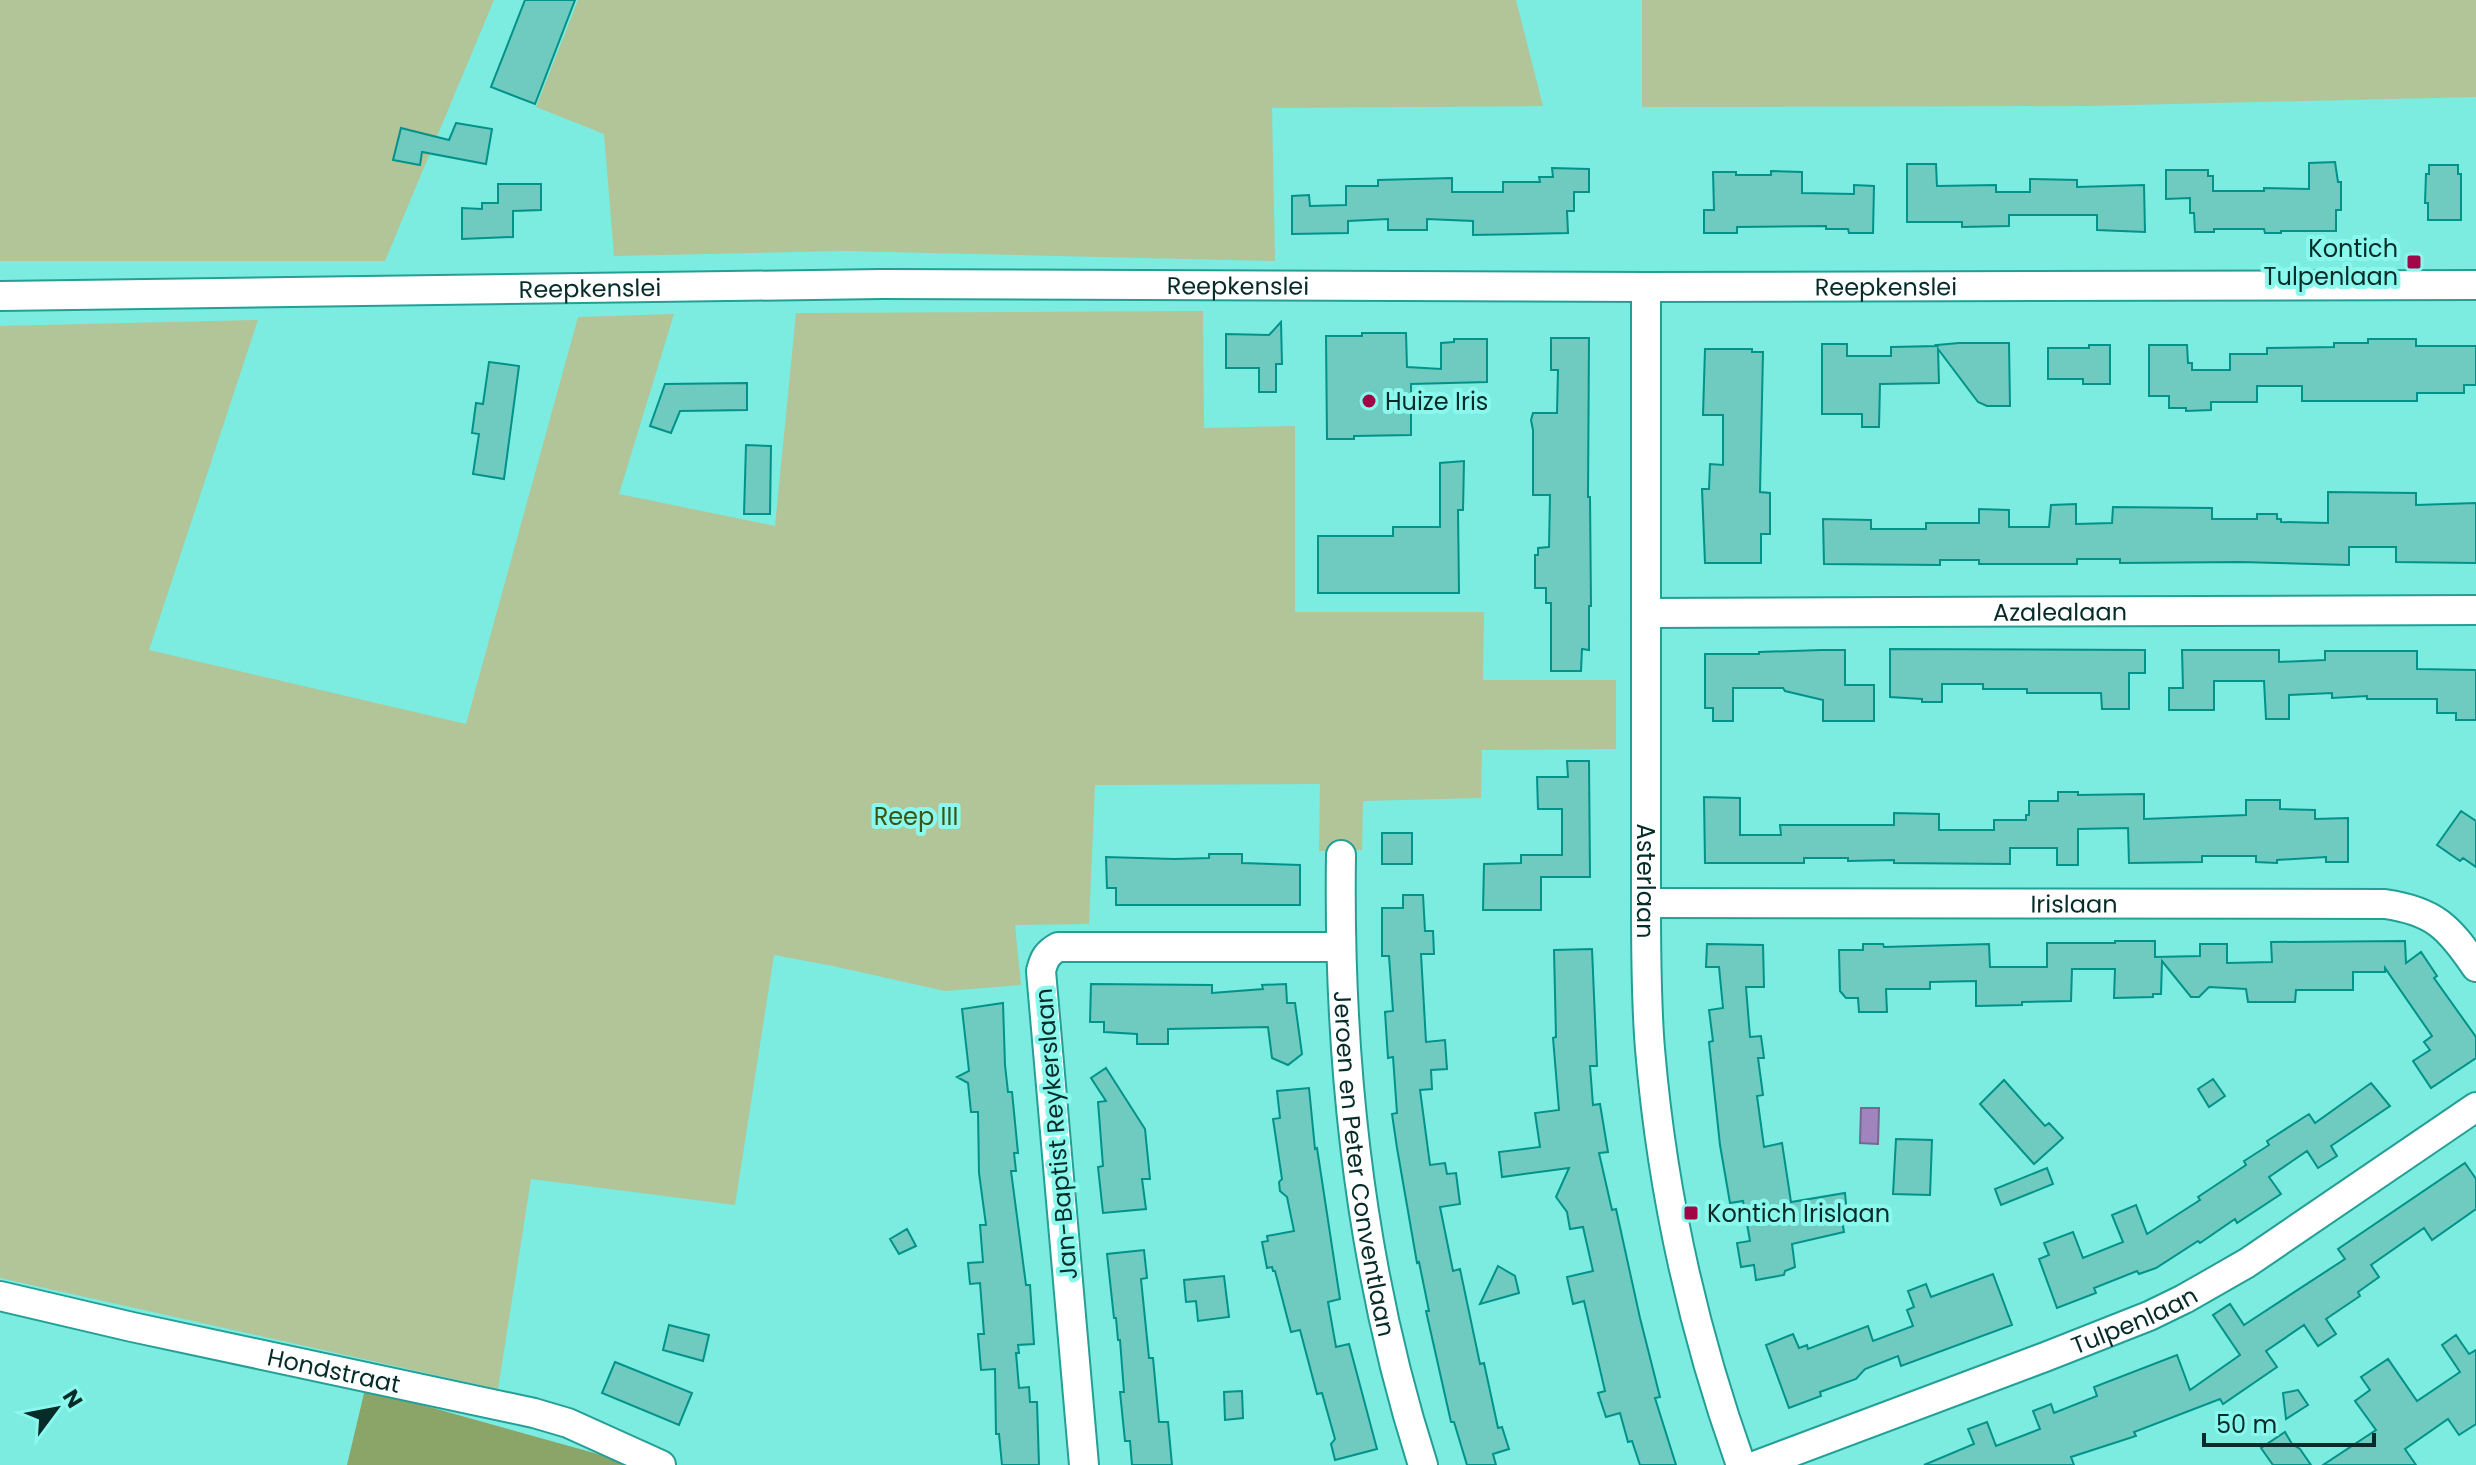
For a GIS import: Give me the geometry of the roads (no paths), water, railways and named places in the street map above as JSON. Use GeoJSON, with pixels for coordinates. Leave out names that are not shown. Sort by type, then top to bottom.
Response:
{"type":"FeatureCollection","features":[{"type":"Feature","properties":{"kind":"street","name":"Reepkenslei"},"geometry":{"type":"LineString","coordinates":[[0,296],[882,284],[1646,287],[2476,285]]}},
{"type":"Feature","properties":{"kind":"street","name":"Asterlaan"},"geometry":{"type":"LineString","coordinates":[[1646,287],[1646,903],[1650,1049],[1671,1208],[1707,1360],[1741,1465]]}},
{"type":"Feature","properties":{"kind":"street","name":"Azalealaan"},"geometry":{"type":"LineString","coordinates":[[1646,613],[2476,610]]}},
{"type":"Feature","properties":{"kind":"street","name":"Jeroen en Peter Conventlaan"},"geometry":{"type":"LineString","coordinates":[[1341,855],[1340,947],[1347,1068],[1363,1201],[1394,1361],[1423,1465]]}},
{"type":"Feature","properties":{"kind":"street","name":"Irislaan"},"geometry":{"type":"LineString","coordinates":[[1646,903],[2385,904],[2403,906],[2432,917],[2447,928],[2476,967]]}},
{"type":"Feature","properties":{"kind":"street","name":"Jan-Baptist Reykerslaan"},"geometry":{"type":"LineString","coordinates":[[1084,1465],[1041,971],[1044,960],[1049,951],[1058,947],[1340,947]]}},
{"type":"Feature","properties":{"kind":"street","name":"Tulpenlaan"},"geometry":{"type":"LineString","coordinates":[[1757,1465],[2060,1351],[2184,1299],[2247,1263],[2476,1107]]}},
{"type":"Feature","properties":{"kind":"street","name":"Hondstraat"},"geometry":{"type":"LineString","coordinates":[[0,1296],[534,1413],[568,1423],[661,1465]]}},
{"type":"Feature","properties":{"kind":"place","name":"Kontich Tulpenlaan"},"geometry":{"type":"Point","coordinates":[2414,262]}},
{"type":"Feature","properties":{"kind":"place","name":"Huize Iris"},"geometry":{"type":"Point","coordinates":[1369,401]}},
{"type":"Feature","properties":{"kind":"place","name":"Kontich Irislaan"},"geometry":{"type":"Point","coordinates":[1691,1213]}},
{"type":"Feature","properties":{"kind":"park label","name":"Reep III"},"geometry":{"type":"Point","coordinates":[916,816]}}]}
